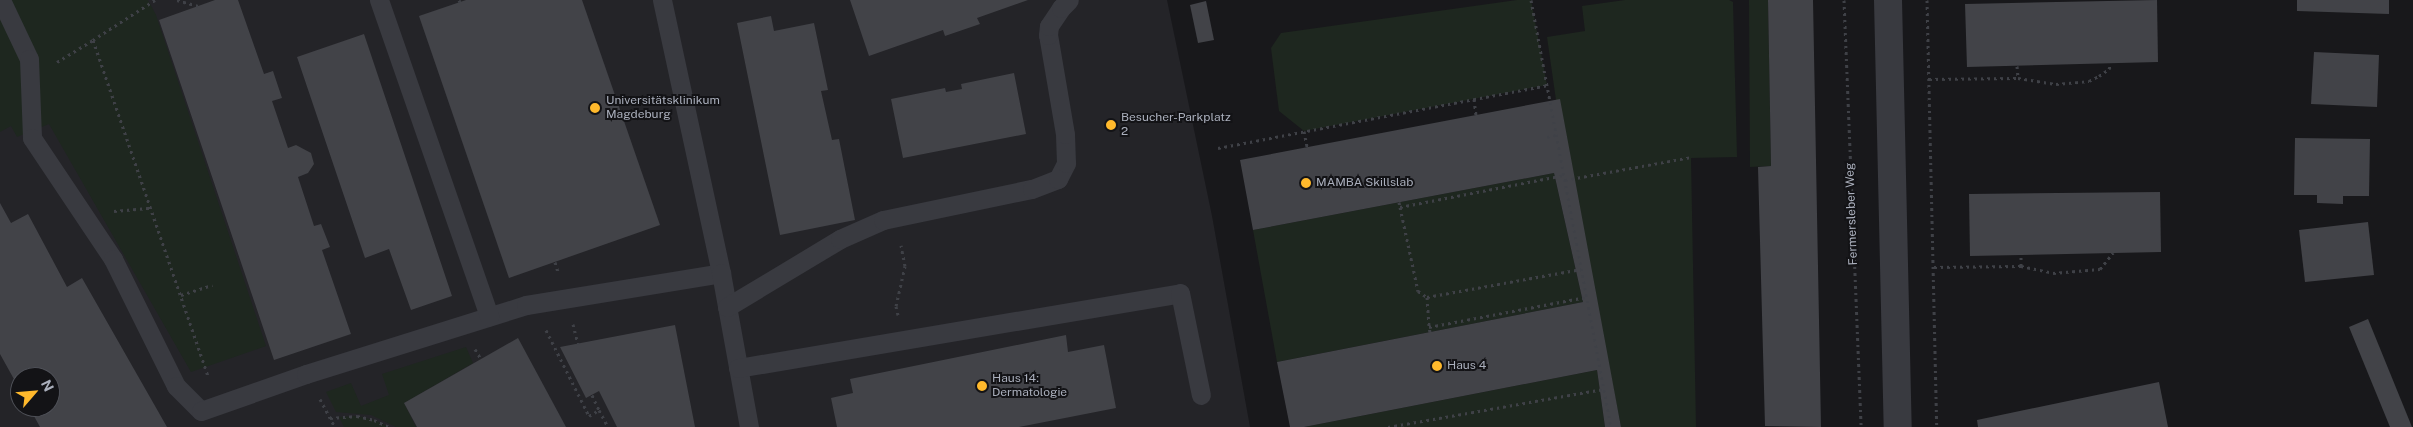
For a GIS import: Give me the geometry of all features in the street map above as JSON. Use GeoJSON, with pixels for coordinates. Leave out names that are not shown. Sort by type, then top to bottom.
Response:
{"type":"FeatureCollection","features":[{"type":"Feature","properties":{"kind":"street"},"geometry":{"type":"LineString","coordinates":[[1888,0],[1898,427]]}},
{"type":"Feature","properties":{"kind":"lane"},"geometry":{"type":"LineString","coordinates":[[1,0],[29,59],[28,78],[32,138],[113,259],[176,386],[201,410],[306,374],[526,305],[721,273]]}},
{"type":"Feature","properties":{"kind":"lane"},"geometry":{"type":"LineString","coordinates":[[380,0],[489,316]]}},
{"type":"Feature","properties":{"kind":"lane"},"geometry":{"type":"LineString","coordinates":[[662,0],[721,273],[749,427]]}},
{"type":"Feature","properties":{"kind":"lane"},"geometry":{"type":"LineString","coordinates":[[727,306],[840,239],[884,220],[1032,189],[1058,179],[1066,163],[1065,134],[1048,35],[1050,26],[1061,8],[1069,0]]}},
{"type":"Feature","properties":{"kind":"lane"},"geometry":{"type":"LineString","coordinates":[[738,368],[1180,293],[1201,395]]}},
{"type":"Feature","properties":{"kind":"path"},"geometry":{"type":"LineString","coordinates":[[28,78],[93,40],[155,0]]}},
{"type":"Feature","properties":{"kind":"path"},"geometry":{"type":"LineString","coordinates":[[177,0],[198,6]]}},
{"type":"Feature","properties":{"kind":"path"},"geometry":{"type":"LineString","coordinates":[[1531,0],[1611,427]]}},
{"type":"Feature","properties":{"kind":"path","name":"Fermersleber Weg"},"geometry":{"type":"LineString","coordinates":[[1844,0],[1861,427]]}},
{"type":"Feature","properties":{"kind":"path"},"geometry":{"type":"LineString","coordinates":[[1927,0],[1937,427]]}},
{"type":"Feature","properties":{"kind":"path"},"geometry":{"type":"LineString","coordinates":[[93,40],[210,379]]}},
{"type":"Feature","properties":{"kind":"path"},"geometry":{"type":"LineString","coordinates":[[1929,79],[2018,78],[2056,84],[2089,81],[2104,72],[2111,64]]}},
{"type":"Feature","properties":{"kind":"path"},"geometry":{"type":"LineString","coordinates":[[2017,66],[2018,78]]}},
{"type":"Feature","properties":{"kind":"path"},"geometry":{"type":"LineString","coordinates":[[1218,148],[1547,85]]}},
{"type":"Feature","properties":{"kind":"path"},"geometry":{"type":"LineString","coordinates":[[1474,99],[1476,116]]}},
{"type":"Feature","properties":{"kind":"path"},"geometry":{"type":"LineString","coordinates":[[1304,131],[1308,147]]}},
{"type":"Feature","properties":{"kind":"path"},"geometry":{"type":"LineString","coordinates":[[1547,138],[1556,135]]}},
{"type":"Feature","properties":{"kind":"path"},"geometry":{"type":"LineString","coordinates":[[1565,180],[1691,157]]}},
{"type":"Feature","properties":{"kind":"path"},"geometry":{"type":"LineString","coordinates":[[1400,207],[1564,175]]}},
{"type":"Feature","properties":{"kind":"path"},"geometry":{"type":"LineString","coordinates":[[1399,202],[1418,290],[1426,297],[1429,330],[1586,297]]}},
{"type":"Feature","properties":{"kind":"path"},"geometry":{"type":"LineString","coordinates":[[125,210],[151,208]]}},
{"type":"Feature","properties":{"kind":"path"},"geometry":{"type":"LineString","coordinates":[[896,217],[905,266],[896,306],[902,341]]}},
{"type":"Feature","properties":{"kind":"path"},"geometry":{"type":"LineString","coordinates":[[1934,267],[2021,266],[2054,273],[2100,268],[2112,253]]}},
{"type":"Feature","properties":{"kind":"path"},"geometry":{"type":"LineString","coordinates":[[2021,255],[2021,266]]}},
{"type":"Feature","properties":{"kind":"path"},"geometry":{"type":"LineString","coordinates":[[1426,297],[1581,269]]}},
{"type":"Feature","properties":{"kind":"path"},"geometry":{"type":"LineString","coordinates":[[181,295],[212,285]]}},
{"type":"Feature","properties":{"kind":"path"},"geometry":{"type":"LineString","coordinates":[[572,321],[578,344]]}},
{"type":"Feature","properties":{"kind":"path"},"geometry":{"type":"LineString","coordinates":[[544,327],[589,416],[599,410]]}},
{"type":"Feature","properties":{"kind":"path"},"geometry":{"type":"LineString","coordinates":[[476,351],[481,359]]}},
{"type":"Feature","properties":{"kind":"path"},"geometry":{"type":"LineString","coordinates":[[1388,427],[1604,389]]}},
{"type":"Feature","properties":{"kind":"path"},"geometry":{"type":"LineString","coordinates":[[592,394],[608,427]]}},
{"type":"Feature","properties":{"kind":"path"},"geometry":{"type":"LineString","coordinates":[[317,395],[335,427]]}},
{"type":"Feature","properties":{"kind":"path"},"geometry":{"type":"LineString","coordinates":[[330,418],[357,416],[374,420],[389,427]]}},
{"type":"Feature","properties":{"kind":"shaded area","name":"Universitätsklinikum Magdeburg"},"geometry":{"type":"Polygon","coordinates":[[[0,0],[1167,0],[1212,216],[1250,427],[0,427],[0,0]]]}},
{"type":"Feature","properties":{"kind":"shaded area"},"geometry":{"type":"Polygon","coordinates":[[[0,0],[148,0],[156,15],[266,346],[191,372],[49,124],[17,137],[11,126],[0,132],[0,0]]]}},
{"type":"Feature","properties":{"kind":"shaded area"},"geometry":{"type":"Polygon","coordinates":[[[1517,0],[1531,0],[1547,85],[1304,131],[1279,111],[1271,48],[1281,33],[1517,0]]]}},
{"type":"Feature","properties":{"kind":"shaded area"},"geometry":{"type":"Polygon","coordinates":[[[1625,0],[1729,0],[1733,2],[1737,157],[1691,158],[1696,427],[1621,427],[1556,100],[1547,37],[1585,31],[1582,6],[1625,0]]]}},
{"type":"Feature","properties":{"kind":"shaded area"},"geometry":{"type":"Polygon","coordinates":[[[1749,0],[1768,0],[1771,166],[1750,167],[1749,0]]]}},
{"type":"Feature","properties":{"kind":"shaded area"},"geometry":{"type":"Polygon","coordinates":[[[1554,173],[1583,302],[1277,362],[1253,230],[1554,173]]]}},
{"type":"Feature","properties":{"kind":"shaded area"},"geometry":{"type":"Polygon","coordinates":[[[466,347],[473,363],[404,403],[416,427],[396,427],[371,415],[336,412],[326,392],[351,383],[361,406],[389,395],[382,374],[466,347]]]}},
{"type":"Feature","properties":{"kind":"shaded area"},"geometry":{"type":"Polygon","coordinates":[[[1597,370],[1605,427],[1304,427],[1597,370]]]}},
{"type":"Feature","properties":{"kind":"shaded area"},"geometry":{"type":"Polygon","coordinates":[[[357,416],[374,420],[389,427],[344,427],[339,417],[357,416]]]}},
{"type":"Feature","properties":{"kind":"building"},"geometry":{"type":"Polygon","coordinates":[[[215,0],[238,0],[264,74],[273,71],[282,98],[272,101],[288,148],[296,145],[311,153],[314,164],[308,173],[298,177],[314,226],[321,224],[330,247],[322,250],[351,334],[274,360],[159,20],[215,0]]]}},
{"type":"Feature","properties":{"kind":"building"},"geometry":{"type":"Polygon","coordinates":[[[466,0],[582,0],[660,225],[509,278],[419,16],[466,0]]]}},
{"type":"Feature","properties":{"kind":"building"},"geometry":{"type":"Polygon","coordinates":[[[850,0],[1028,0],[977,18],[980,24],[945,36],[943,30],[869,56],[850,0]]]}},
{"type":"Feature","properties":{"kind":"building"},"geometry":{"type":"Polygon","coordinates":[[[1768,0],[1813,0],[1821,427],[1765,426],[1758,167],[1771,166],[1768,0]]]}},
{"type":"Feature","properties":{"kind":"building"},"geometry":{"type":"Polygon","coordinates":[[[2157,0],[2158,62],[1967,67],[1965,4],[2157,0]]]}},
{"type":"Feature","properties":{"kind":"building"},"geometry":{"type":"Polygon","coordinates":[[[2297,0],[2389,0],[2389,14],[2297,11],[2297,0]]]}},
{"type":"Feature","properties":{"kind":"building"},"geometry":{"type":"Polygon","coordinates":[[[1206,1],[1214,40],[1198,43],[1190,5],[1206,1]]]}},
{"type":"Feature","properties":{"kind":"building"},"geometry":{"type":"Polygon","coordinates":[[[771,16],[774,31],[814,23],[828,90],[821,91],[832,140],[839,139],[855,220],[780,235],[737,23],[771,16]]]}},
{"type":"Feature","properties":{"kind":"building"},"geometry":{"type":"Polygon","coordinates":[[[364,34],[452,296],[411,310],[389,249],[365,258],[297,57],[364,34]]]}},
{"type":"Feature","properties":{"kind":"building"},"geometry":{"type":"Polygon","coordinates":[[[2314,52],[2379,55],[2377,107],[2311,104],[2314,52]]]}},
{"type":"Feature","properties":{"kind":"building"},"geometry":{"type":"Polygon","coordinates":[[[1014,73],[1026,134],[903,158],[891,99],[945,88],[946,92],[962,89],[961,84],[1014,73]]]}},
{"type":"Feature","properties":{"kind":"building"},"geometry":{"type":"Polygon","coordinates":[[[1560,99],[1621,427],[1605,427],[1597,370],[1304,427],[1290,427],[1277,362],[1583,302],[1554,173],[1253,230],[1240,160],[1560,99]]]}},
{"type":"Feature","properties":{"kind":"building"},"geometry":{"type":"Polygon","coordinates":[[[2295,138],[2370,139],[2369,196],[2343,196],[2343,204],[2317,203],[2317,195],[2294,195],[2295,138]]]}},
{"type":"Feature","properties":{"kind":"building"},"geometry":{"type":"Polygon","coordinates":[[[2160,192],[2161,252],[1970,256],[1969,194],[2160,192]]]}},
{"type":"Feature","properties":{"kind":"building"},"geometry":{"type":"Polygon","coordinates":[[[0,203],[11,223],[28,214],[67,287],[82,278],[167,427],[40,427],[34,417],[60,417],[60,367],[10,367],[10,372],[0,354],[0,203]]]}},
{"type":"Feature","properties":{"kind":"building"},"geometry":{"type":"Polygon","coordinates":[[[2368,222],[2374,275],[2305,282],[2299,230],[2368,222]]]}},
{"type":"Feature","properties":{"kind":"building"},"geometry":{"type":"Polygon","coordinates":[[[2368,319],[2412,427],[2390,427],[2349,327],[2368,319]]]}},
{"type":"Feature","properties":{"kind":"building"},"geometry":{"type":"Polygon","coordinates":[[[675,325],[695,427],[617,427],[599,391],[586,398],[560,347],[675,325]]]}},
{"type":"Feature","properties":{"kind":"building","name":"Haus 14: Dermatologie"},"geometry":{"type":"Polygon","coordinates":[[[1066,335],[1068,352],[1104,345],[1116,408],[1019,427],[837,427],[831,398],[853,393],[850,379],[1066,335]]]}},
{"type":"Feature","properties":{"kind":"building"},"geometry":{"type":"Polygon","coordinates":[[[518,338],[566,427],[417,427],[404,403],[518,338]]]}},
{"type":"Feature","properties":{"kind":"building"},"geometry":{"type":"Polygon","coordinates":[[[2159,382],[2168,427],[1978,427],[1977,420],[2159,382]]]}},
{"type":"Feature","properties":{"kind":"place","name":"Universitätsklinikum Magdeburg"},"geometry":{"type":"Point","coordinates":[595,108]}},
{"type":"Feature","properties":{"kind":"place","name":"Besucher-Parkplatz 2"},"geometry":{"type":"Point","coordinates":[1111,125]}},
{"type":"Feature","properties":{"kind":"place","name":"MAMBA Skillslab"},"geometry":{"type":"Point","coordinates":[1306,183]}},
{"type":"Feature","properties":{"kind":"place","name":"Haus 4"},"geometry":{"type":"Point","coordinates":[1437,366]}},
{"type":"Feature","properties":{"kind":"place","name":"Haus 14: Dermatologie"},"geometry":{"type":"Point","coordinates":[982,386]}}]}
